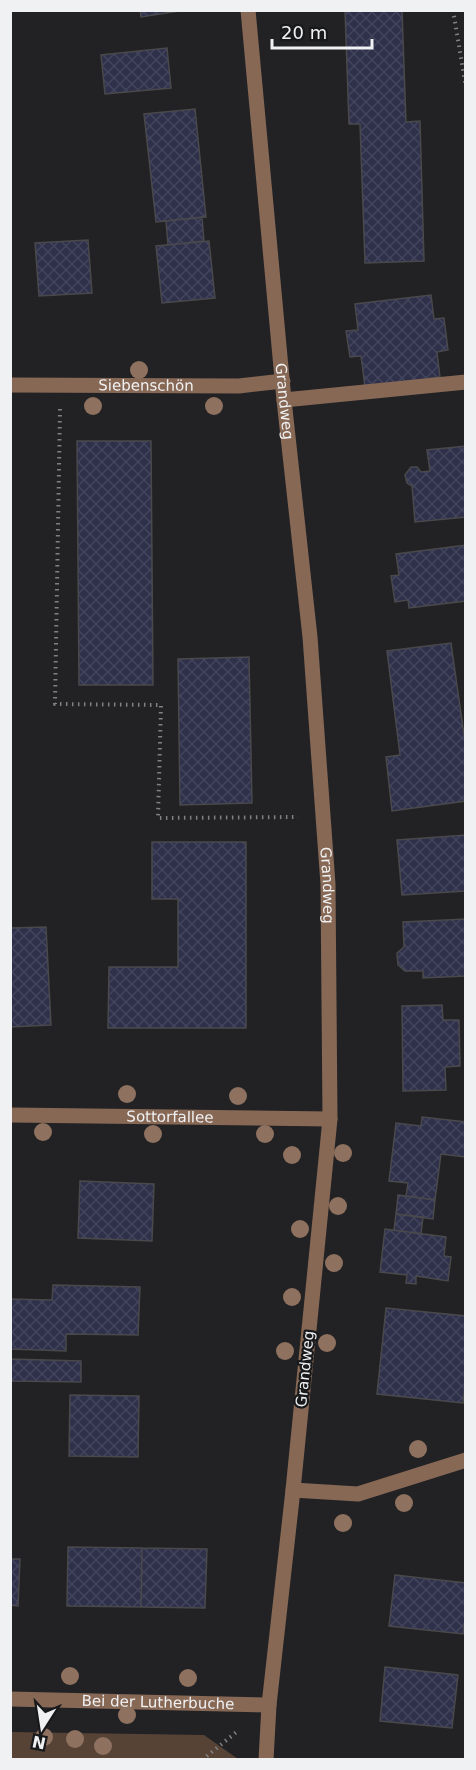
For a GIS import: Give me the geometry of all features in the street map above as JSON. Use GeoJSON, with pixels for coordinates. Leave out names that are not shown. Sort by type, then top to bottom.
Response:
{"type":"FeatureCollection","features":[{"type":"Feature","properties":{"kind":"street","name":"Grandweg"},"geometry":{"type":"LineString","coordinates":[[248,10],[284,400],[310,637],[328,884],[330,1119],[269,1705],[266,1760]]}},
{"type":"Feature","properties":{"kind":"street","name":"Siebenschön"},"geometry":{"type":"LineString","coordinates":[[10,385],[239,386],[283,381]]}},
{"type":"Feature","properties":{"kind":"street"},"geometry":{"type":"LineString","coordinates":[[284,400],[465,381]]}},
{"type":"Feature","properties":{"kind":"street","name":"Sottorfallee"},"geometry":{"type":"LineString","coordinates":[[10,1115],[330,1119]]}},
{"type":"Feature","properties":{"kind":"street"},"geometry":{"type":"LineString","coordinates":[[293,1490],[358,1494],[465,1460]]}},
{"type":"Feature","properties":{"kind":"street","name":"Bei der Lutherbuche"},"geometry":{"type":"LineString","coordinates":[[10,1699],[269,1705]]}},
{"type":"Feature","properties":{"kind":"path"},"geometry":{"type":"LineString","coordinates":[[453,10],[465,88]]}},
{"type":"Feature","properties":{"kind":"path"},"geometry":{"type":"LineString","coordinates":[[61,385],[55,704],[161,705],[158,818],[322,817]]}},
{"type":"Feature","properties":{"kind":"path"},"geometry":{"type":"LineString","coordinates":[[202,1760],[269,1705]]}},
{"type":"Feature","properties":{"kind":"shaded area"},"geometry":{"type":"Polygon","coordinates":[[[11,1732],[204,1735],[238,1759],[11,1759],[11,1732]]]}},
{"type":"Feature","properties":{"kind":"building"},"geometry":{"type":"Polygon","coordinates":[[[140,10],[186,10],[141,17],[140,10]]]}},
{"type":"Feature","properties":{"kind":"building"},"geometry":{"type":"Polygon","coordinates":[[[345,10],[402,10],[406,122],[420,121],[424,261],[365,263],[360,124],[349,124],[345,10]]]}},
{"type":"Feature","properties":{"kind":"building"},"geometry":{"type":"Polygon","coordinates":[[[167,48],[171,88],[105,94],[101,55],[167,48]]]}},
{"type":"Feature","properties":{"kind":"building"},"geometry":{"type":"Polygon","coordinates":[[[195,109],[206,217],[156,222],[144,114],[195,109]]]}},
{"type":"Feature","properties":{"kind":"building"},"geometry":{"type":"Polygon","coordinates":[[[202,217],[204,241],[168,245],[166,221],[202,217]]]}},
{"type":"Feature","properties":{"kind":"building"},"geometry":{"type":"Polygon","coordinates":[[[88,240],[92,293],[39,296],[35,243],[88,240]]]}},
{"type":"Feature","properties":{"kind":"building"},"geometry":{"type":"Polygon","coordinates":[[[209,241],[215,298],[162,303],[156,246],[209,241]]]}},
{"type":"Feature","properties":{"kind":"building"},"geometry":{"type":"Polygon","coordinates":[[[431,295],[434,319],[444,318],[448,350],[437,352],[440,377],[365,387],[361,356],[350,357],[346,331],[358,330],[355,304],[431,295]]]}},
{"type":"Feature","properties":{"kind":"building"},"geometry":{"type":"Polygon","coordinates":[[[77,441],[151,441],[153,685],[79,685],[77,441]]]}},
{"type":"Feature","properties":{"kind":"building"},"geometry":{"type":"Polygon","coordinates":[[[466,446],[466,517],[415,522],[412,486],[407,483],[405,475],[411,467],[417,467],[421,472],[430,471],[427,450],[466,446]]]}},
{"type":"Feature","properties":{"kind":"building"},"geometry":{"type":"Polygon","coordinates":[[[466,545],[466,601],[409,608],[408,600],[395,602],[391,576],[399,575],[396,554],[466,545]]]}},
{"type":"Feature","properties":{"kind":"building"},"geometry":{"type":"Polygon","coordinates":[[[451,643],[466,749],[466,801],[392,811],[386,757],[400,755],[387,651],[451,643]]]}},
{"type":"Feature","properties":{"kind":"building"},"geometry":{"type":"Polygon","coordinates":[[[249,657],[252,803],[180,805],[178,659],[249,657]]]}},
{"type":"Feature","properties":{"kind":"building"},"geometry":{"type":"Polygon","coordinates":[[[466,835],[466,891],[402,895],[397,840],[466,835]]]}},
{"type":"Feature","properties":{"kind":"building"},"geometry":{"type":"Polygon","coordinates":[[[152,842],[246,842],[246,1028],[108,1028],[109,967],[178,967],[178,899],[152,899],[152,842]]]}},
{"type":"Feature","properties":{"kind":"building"},"geometry":{"type":"Polygon","coordinates":[[[466,919],[466,976],[423,978],[423,971],[405,971],[398,965],[397,953],[404,947],[403,922],[466,919]]]}},
{"type":"Feature","properties":{"kind":"building"},"geometry":{"type":"Polygon","coordinates":[[[46,927],[51,1025],[10,1027],[10,928],[46,927]]]}},
{"type":"Feature","properties":{"kind":"building"},"geometry":{"type":"Polygon","coordinates":[[[442,1005],[443,1020],[459,1020],[460,1066],[445,1067],[446,1090],[403,1091],[402,1006],[442,1005]]]}},
{"type":"Feature","properties":{"kind":"building"},"geometry":{"type":"Polygon","coordinates":[[[422,1117],[466,1122],[465,1157],[441,1154],[435,1200],[406,1196],[408,1183],[389,1181],[396,1123],[421,1126],[422,1117]]]}},
{"type":"Feature","properties":{"kind":"building"},"geometry":{"type":"Polygon","coordinates":[[[80,1181],[154,1184],[152,1241],[78,1238],[80,1181]]]}},
{"type":"Feature","properties":{"kind":"building"},"geometry":{"type":"Polygon","coordinates":[[[398,1195],[435,1200],[433,1219],[396,1214],[398,1195]]]}},
{"type":"Feature","properties":{"kind":"building"},"geometry":{"type":"Polygon","coordinates":[[[396,1214],[423,1217],[421,1234],[394,1230],[396,1214]]]}},
{"type":"Feature","properties":{"kind":"building"},"geometry":{"type":"Polygon","coordinates":[[[385,1229],[446,1237],[444,1256],[451,1257],[448,1281],[416,1276],[416,1284],[406,1283],[407,1275],[380,1272],[385,1229]]]}},
{"type":"Feature","properties":{"kind":"building"},"geometry":{"type":"Polygon","coordinates":[[[53,1285],[140,1287],[138,1335],[66,1334],[66,1351],[10,1349],[10,1299],[52,1300],[53,1285]]]}},
{"type":"Feature","properties":{"kind":"building"},"geometry":{"type":"Polygon","coordinates":[[[386,1308],[466,1316],[466,1375],[463,1403],[377,1394],[386,1308]]]}},
{"type":"Feature","properties":{"kind":"building"},"geometry":{"type":"Polygon","coordinates":[[[10,1359],[81,1361],[81,1382],[10,1381],[10,1359]]]}},
{"type":"Feature","properties":{"kind":"building"},"geometry":{"type":"Polygon","coordinates":[[[70,1395],[139,1396],[138,1457],[69,1456],[70,1395]]]}},
{"type":"Feature","properties":{"kind":"building"},"geometry":{"type":"Polygon","coordinates":[[[68,1547],[142,1548],[141,1607],[67,1606],[68,1547]]]}},
{"type":"Feature","properties":{"kind":"building"},"geometry":{"type":"Polygon","coordinates":[[[142,1548],[207,1549],[205,1608],[141,1607],[142,1548]]]}},
{"type":"Feature","properties":{"kind":"building"},"geometry":{"type":"Polygon","coordinates":[[[10,1559],[20,1559],[18,1606],[10,1605],[10,1559]]]}},
{"type":"Feature","properties":{"kind":"building"},"geometry":{"type":"Polygon","coordinates":[[[395,1575],[466,1583],[463,1634],[389,1626],[395,1575]]]}},
{"type":"Feature","properties":{"kind":"building"},"geometry":{"type":"Polygon","coordinates":[[[385,1667],[458,1675],[452,1728],[380,1721],[385,1667]]]}}]}
